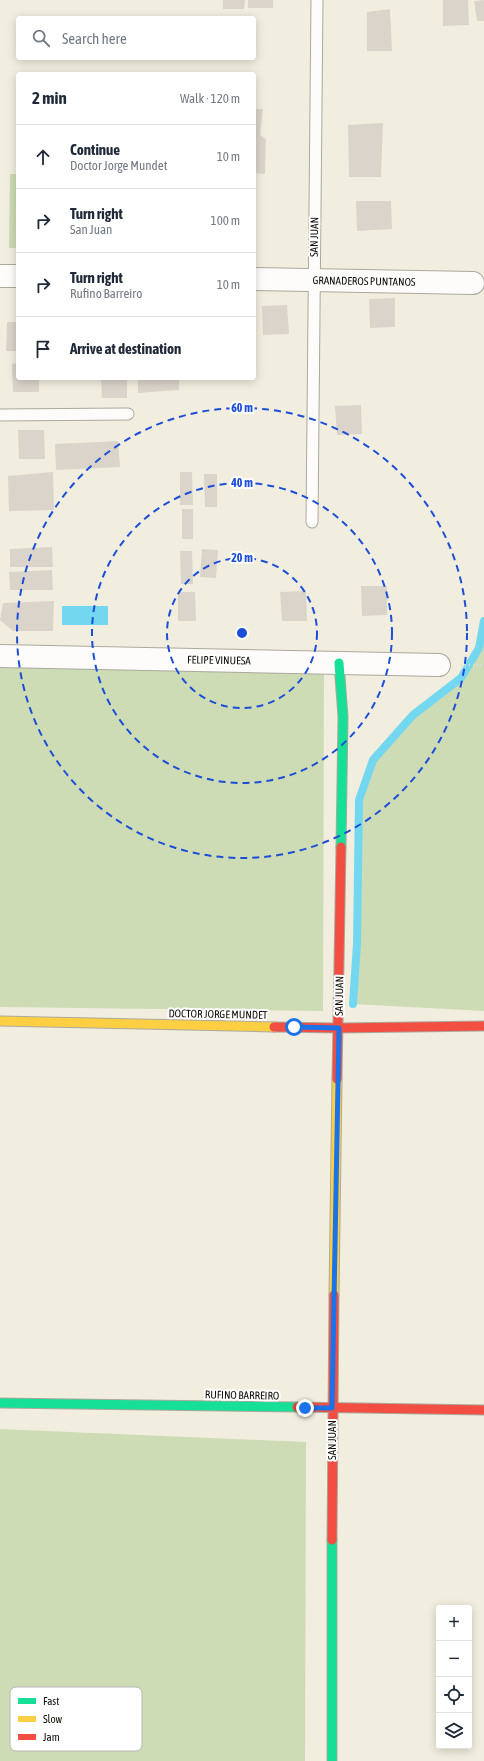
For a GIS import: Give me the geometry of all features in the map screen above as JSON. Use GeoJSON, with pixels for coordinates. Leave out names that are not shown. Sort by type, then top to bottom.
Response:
{"type":"FeatureCollection","features":[{"type":"Feature","properties":{"kind":"street"},"geometry":{"type":"LineString","coordinates":[[0,276],[16,276]]}},
{"type":"Feature","properties":{"kind":"street","name":"GRANADEROS PUNTANOS"},"geometry":{"type":"LineString","coordinates":[[256,280],[473,283]]}},
{"type":"Feature","properties":{"kind":"street","name":"FELIPE VINUESA"},"geometry":{"type":"LineString","coordinates":[[0,656],[439,665]]}},
{"type":"Feature","properties":{"kind":"street","name":"SAN JUAN"},"geometry":{"type":"LineString","coordinates":[[332,1761],[332,1408],[343,717],[339,663]]}},
{"type":"Feature","properties":{"kind":"street","name":"DOCTOR JORGE MUNDET"},"geometry":{"type":"LineString","coordinates":[[0,1021],[339,1028],[484,1026]]}},
{"type":"Feature","properties":{"kind":"street","name":"RUFINO BARREIRO"},"geometry":{"type":"LineString","coordinates":[[0,1403],[484,1410]]}},
{"type":"Feature","properties":{"kind":"lane","name":"SAN JUAN"},"geometry":{"type":"LineString","coordinates":[[312,522],[318,0]]}},
{"type":"Feature","properties":{"kind":"lane"},"geometry":{"type":"LineString","coordinates":[[0,414],[128,414]]}},
{"type":"Feature","properties":{"kind":"green space"},"geometry":{"type":"Polygon","coordinates":[[[10,174],[16,174],[16,248],[9,248],[10,174]]]}},
{"type":"Feature","properties":{"kind":"green space"},"geometry":{"type":"Polygon","coordinates":[[[484,621],[484,1011],[353,1004],[357,944],[359,800],[373,760],[413,715],[461,678],[479,648],[484,621]]]}},
{"type":"Feature","properties":{"kind":"green space"},"geometry":{"type":"Polygon","coordinates":[[[0,664],[324,674],[323,1011],[0,1007],[0,664]]]}},
{"type":"Feature","properties":{"kind":"green space"},"geometry":{"type":"Polygon","coordinates":[[[0,1429],[306,1442],[305,1761],[0,1761],[0,1429]]]}},
{"type":"Feature","properties":{"kind":"water"},"geometry":{"type":"Polygon","coordinates":[[[62,606],[108,606],[108,625],[62,625],[62,606]]]}},
{"type":"Feature","properties":{"kind":"building"},"geometry":{"type":"Polygon","coordinates":[[[223,0],[245,0],[244,9],[223,9],[223,0]]]}},
{"type":"Feature","properties":{"kind":"building"},"geometry":{"type":"Polygon","coordinates":[[[248,0],[273,0],[273,8],[248,8],[248,0]]]}},
{"type":"Feature","properties":{"kind":"building"},"geometry":{"type":"Polygon","coordinates":[[[443,0],[468,0],[469,25],[443,26],[443,0]]]}},
{"type":"Feature","properties":{"kind":"building"},"geometry":{"type":"Polygon","coordinates":[[[484,0],[484,21],[477,21],[474,1],[484,0]]]}},
{"type":"Feature","properties":{"kind":"building"},"geometry":{"type":"Polygon","coordinates":[[[390,9],[392,51],[367,51],[367,12],[390,9]]]}},
{"type":"Feature","properties":{"kind":"building"},"geometry":{"type":"Polygon","coordinates":[[[256,109],[263,109],[260,135],[266,139],[265,174],[256,173],[256,109]]]}},
{"type":"Feature","properties":{"kind":"building"},"geometry":{"type":"Polygon","coordinates":[[[383,123],[381,177],[349,177],[348,125],[383,123]]]}},
{"type":"Feature","properties":{"kind":"building"},"geometry":{"type":"Polygon","coordinates":[[[356,201],[391,201],[392,229],[357,231],[356,201]]]}},
{"type":"Feature","properties":{"kind":"building"},"geometry":{"type":"Polygon","coordinates":[[[395,298],[395,327],[370,328],[369,299],[395,298]]]}},
{"type":"Feature","properties":{"kind":"building"},"geometry":{"type":"Polygon","coordinates":[[[287,305],[289,334],[263,335],[262,306],[287,305]]]}},
{"type":"Feature","properties":{"kind":"building"},"geometry":{"type":"Polygon","coordinates":[[[7,322],[16,322],[16,351],[6,351],[7,322]]]}},
{"type":"Feature","properties":{"kind":"building"},"geometry":{"type":"Polygon","coordinates":[[[16,363],[16,380],[39,380],[39,392],[13,392],[12,364],[16,363]]]}},
{"type":"Feature","properties":{"kind":"building"},"geometry":{"type":"Polygon","coordinates":[[[101,380],[127,380],[127,398],[102,398],[101,380]]]}},
{"type":"Feature","properties":{"kind":"building"},"geometry":{"type":"Polygon","coordinates":[[[138,380],[179,380],[179,390],[138,393],[138,380]]]}},
{"type":"Feature","properties":{"kind":"building"},"geometry":{"type":"Polygon","coordinates":[[[361,405],[362,434],[337,435],[335,406],[361,405]]]}},
{"type":"Feature","properties":{"kind":"building"},"geometry":{"type":"Polygon","coordinates":[[[18,430],[44,430],[45,459],[19,459],[18,430]]]}},
{"type":"Feature","properties":{"kind":"building"},"geometry":{"type":"Polygon","coordinates":[[[118,441],[120,467],[56,470],[55,444],[118,441]]]}},
{"type":"Feature","properties":{"kind":"building"},"geometry":{"type":"Polygon","coordinates":[[[53,472],[54,510],[9,511],[8,476],[53,472]]]}},
{"type":"Feature","properties":{"kind":"building"},"geometry":{"type":"Polygon","coordinates":[[[180,472],[192,472],[193,505],[180,505],[180,472]]]}},
{"type":"Feature","properties":{"kind":"building"},"geometry":{"type":"Polygon","coordinates":[[[204,474],[217,474],[217,507],[205,507],[204,474]]]}},
{"type":"Feature","properties":{"kind":"building"},"geometry":{"type":"Polygon","coordinates":[[[182,509],[193,509],[193,539],[182,539],[182,509]]]}},
{"type":"Feature","properties":{"kind":"building"},"geometry":{"type":"Polygon","coordinates":[[[52,547],[53,567],[10,567],[10,549],[52,547]]]}},
{"type":"Feature","properties":{"kind":"building"},"geometry":{"type":"Polygon","coordinates":[[[202,549],[218,550],[216,578],[200,577],[202,549]]]}},
{"type":"Feature","properties":{"kind":"building"},"geometry":{"type":"Polygon","coordinates":[[[180,551],[192,551],[193,584],[181,584],[180,551]]]}},
{"type":"Feature","properties":{"kind":"building"},"geometry":{"type":"Polygon","coordinates":[[[52,570],[53,590],[10,590],[9,572],[52,570]]]}},
{"type":"Feature","properties":{"kind":"building"},"geometry":{"type":"Polygon","coordinates":[[[361,586],[387,586],[387,615],[362,616],[361,586]]]}},
{"type":"Feature","properties":{"kind":"building"},"geometry":{"type":"Polygon","coordinates":[[[306,591],[307,621],[282,621],[280,592],[306,591]]]}},
{"type":"Feature","properties":{"kind":"building"},"geometry":{"type":"Polygon","coordinates":[[[178,592],[195,592],[196,621],[178,621],[178,592]]]}},
{"type":"Feature","properties":{"kind":"building"},"geometry":{"type":"Polygon","coordinates":[[[54,601],[53,631],[13,631],[0,620],[3,603],[54,601]]]}},
{"type":"Feature","properties":{"kind":"waterway"},"geometry":{"type":"LineString","coordinates":[[353,1004],[357,944],[359,800],[373,760],[413,715],[461,678],[479,648],[484,621]]}},
{"type":"Feature","properties":{"kind":"traffic: fast"},"geometry":{"type":"LineString","coordinates":[[339,663],[343,717],[341,847]]}},
{"type":"Feature","properties":{"kind":"traffic: fast"},"geometry":{"type":"LineString","coordinates":[[0,1403],[297,1407]]}},
{"type":"Feature","properties":{"kind":"traffic: fast"},"geometry":{"type":"LineString","coordinates":[[332,1540],[332,1761]]}},
{"type":"Feature","properties":{"kind":"traffic: slow"},"geometry":{"type":"LineString","coordinates":[[0,1021],[274,1027]]}},
{"type":"Feature","properties":{"kind":"traffic: slow"},"geometry":{"type":"LineString","coordinates":[[334,1295],[337,1079]]}},
{"type":"Feature","properties":{"kind":"traffic: jam"},"geometry":{"type":"LineString","coordinates":[[337,1079],[341,847]]}},
{"type":"Feature","properties":{"kind":"traffic: jam"},"geometry":{"type":"LineString","coordinates":[[274,1027],[339,1028],[484,1026]]}},
{"type":"Feature","properties":{"kind":"traffic: jam"},"geometry":{"type":"LineString","coordinates":[[332,1540],[334,1295]]}},
{"type":"Feature","properties":{"kind":"traffic: jam"},"geometry":{"type":"LineString","coordinates":[[297,1407],[484,1410]]}},
{"type":"Feature","properties":{"kind":"route"},"geometry":{"type":"LineString","coordinates":[[294,1027],[339,1028],[332,1408],[305,1408]]}}]}
